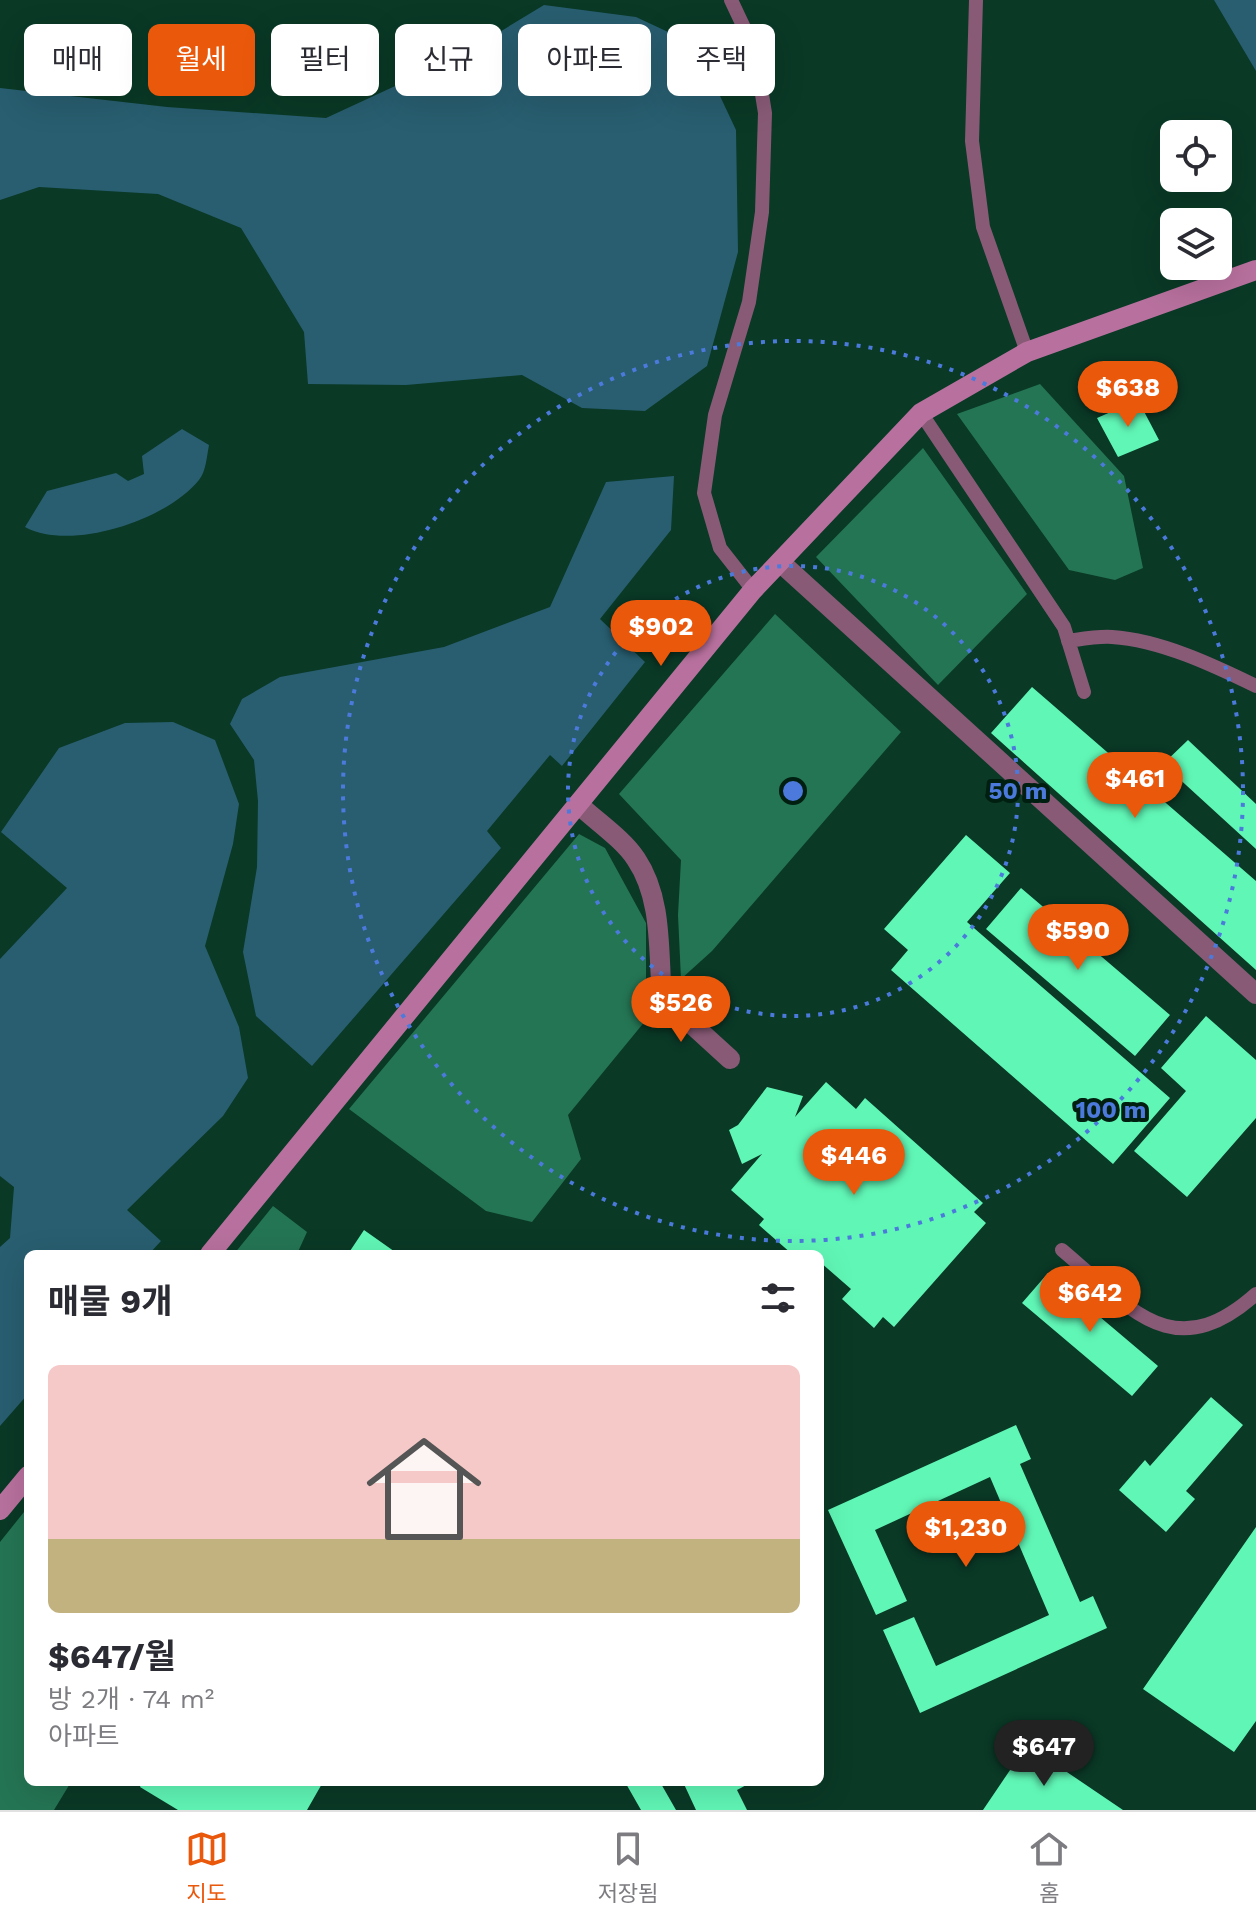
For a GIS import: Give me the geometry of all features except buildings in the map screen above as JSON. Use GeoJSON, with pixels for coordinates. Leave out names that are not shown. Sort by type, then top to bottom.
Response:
{"type":"FeatureCollection","features":[{"type":"Feature","properties":{"kind":"street"},"geometry":{"type":"LineString","coordinates":[[213,1250],[753,590],[921,413],[1027,352],[1256,270]]}},
{"type":"Feature","properties":{"kind":"street"},"geometry":{"type":"LineString","coordinates":[[780,562],[1256,994]]}},
{"type":"Feature","properties":{"kind":"street"},"geometry":{"type":"LineString","coordinates":[[578,804],[636,859],[651,894],[659,927],[662,997],[730,1059]]}},
{"type":"Feature","properties":{"kind":"street"},"geometry":{"type":"LineString","coordinates":[[0,1510],[24,1481]]}},
{"type":"Feature","properties":{"kind":"lane"},"geometry":{"type":"LineString","coordinates":[[731,0],[755,51],[765,113],[762,212],[749,302],[715,415],[704,493],[720,548],[753,590]]}},
{"type":"Feature","properties":{"kind":"lane"},"geometry":{"type":"LineString","coordinates":[[976,0],[972,141],[983,227],[1027,352]]}},
{"type":"Feature","properties":{"kind":"lane"},"geometry":{"type":"LineString","coordinates":[[921,413],[1064,627],[1084,692]]}},
{"type":"Feature","properties":{"kind":"lane"},"geometry":{"type":"LineString","coordinates":[[1068,641],[1109,636],[1135,639],[1256,686]]}},
{"type":"Feature","properties":{"kind":"lane"},"geometry":{"type":"LineString","coordinates":[[1062,1250],[1149,1322],[1187,1330],[1233,1315],[1256,1294]]}},
{"type":"Feature","properties":{"kind":"green space"},"geometry":{"type":"Polygon","coordinates":[[[1040,384],[1124,476],[1143,568],[1115,580],[1069,570],[957,414],[1040,384]]]}},
{"type":"Feature","properties":{"kind":"green space"},"geometry":{"type":"Polygon","coordinates":[[[923,448],[1027,594],[938,685],[816,557],[923,448]]]}},
{"type":"Feature","properties":{"kind":"green space"},"geometry":{"type":"Polygon","coordinates":[[[775,614],[901,732],[712,951],[681,979],[678,915],[681,860],[619,794],[775,614]]]}},
{"type":"Feature","properties":{"kind":"green space"},"geometry":{"type":"Polygon","coordinates":[[[579,834],[605,848],[646,923],[646,1020],[568,1115],[581,1159],[532,1222],[486,1211],[349,1109],[579,834]]]}},
{"type":"Feature","properties":{"kind":"green space"},"geometry":{"type":"Polygon","coordinates":[[[273,1206],[307,1232],[299,1250],[237,1250],[273,1206]]]}},
{"type":"Feature","properties":{"kind":"green space"},"geometry":{"type":"Polygon","coordinates":[[[24,1512],[24,1786],[69,1786],[54,1810],[0,1810],[0,1542],[24,1512]]]}},
{"type":"Feature","properties":{"kind":"water"},"geometry":{"type":"Polygon","coordinates":[[[1214,0],[1256,0],[1256,71],[1214,0]]]}},
{"type":"Feature","properties":{"kind":"water"},"geometry":{"type":"Polygon","coordinates":[[[544,5],[636,17],[667,31],[667,96],[720,96],[736,130],[738,252],[707,366],[645,411],[582,408],[522,375],[406,385],[308,384],[304,332],[241,228],[158,194],[39,187],[0,200],[0,88],[24,91],[24,96],[70,96],[167,107],[326,118],[395,86],[395,96],[502,96],[502,30],[544,5]]]}},
{"type":"Feature","properties":{"kind":"water"},"geometry":{"type":"Polygon","coordinates":[[[182,429],[209,445],[206,463],[199,480],[165,508],[117,528],[92,534],[44,534],[25,527],[47,491],[116,473],[128,481],[144,474],[142,456],[182,429]]]}},
{"type":"Feature","properties":{"kind":"water"},"geometry":{"type":"Polygon","coordinates":[[[674,476],[671,530],[600,619],[645,662],[562,766],[550,755],[487,831],[501,848],[312,1066],[256,1016],[243,952],[257,867],[258,801],[254,760],[230,724],[242,699],[280,677],[444,647],[550,607],[606,482],[674,476]]]}},
{"type":"Feature","properties":{"kind":"water"},"geometry":{"type":"Polygon","coordinates":[[[173,722],[215,740],[239,804],[233,844],[205,946],[239,1027],[248,1078],[223,1116],[127,1210],[161,1241],[153,1250],[24,1250],[24,1399],[0,1426],[0,1247],[10,1238],[14,1187],[0,1176],[0,959],[67,888],[1,832],[59,748],[125,723],[173,722]]]}}]}
